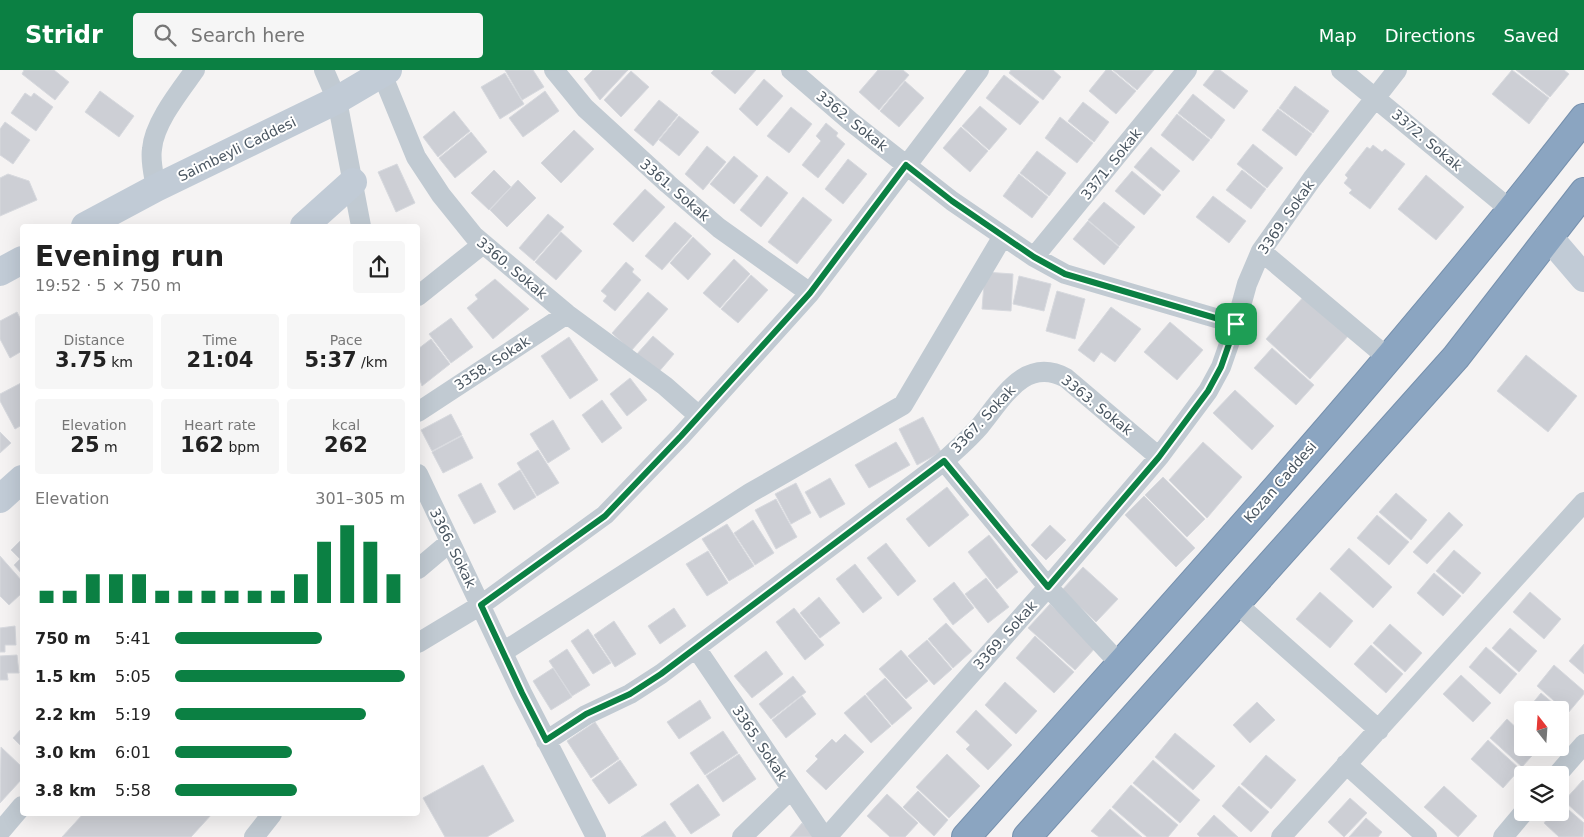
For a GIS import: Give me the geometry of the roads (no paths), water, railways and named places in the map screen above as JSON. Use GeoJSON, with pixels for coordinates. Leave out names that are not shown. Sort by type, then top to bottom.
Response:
{"type":"FeatureCollection","features":[{"type":"Feature","properties":{"kind":"highway","name":"Kozan Caddesi"},"geometry":{"type":"LineString","coordinates":[[966,837],[1388,358],[1512,211],[1584,118]]}},
{"type":"Feature","properties":{"kind":"highway"},"geometry":{"type":"LineString","coordinates":[[1027,837],[1237,604],[1456,356],[1584,192]]}},
{"type":"Feature","properties":{"kind":"main road","name":"Saimbeyli Caddesi"},"geometry":{"type":"LineString","coordinates":[[89,224],[156,188],[337,100],[385,72]]}},
{"type":"Feature","properties":{"kind":"main road"},"geometry":{"type":"LineString","coordinates":[[306,224],[353,182]]}},
{"type":"Feature","properties":{"kind":"main road"},"geometry":{"type":"LineString","coordinates":[[1548,237],[1584,278]]}},
{"type":"Feature","properties":{"kind":"main road"},"geometry":{"type":"LineString","coordinates":[[0,272],[20,261]]}},
{"type":"Feature","properties":{"kind":"main road"},"geometry":{"type":"LineString","coordinates":[[0,499],[20,481]]}},
{"type":"Feature","properties":{"kind":"street"},"geometry":{"type":"LineString","coordinates":[[156,188],[152,148],[158,128],[177,94],[195,70]]}},
{"type":"Feature","properties":{"kind":"street"},"geometry":{"type":"LineString","coordinates":[[324,70],[337,100],[361,224]]}},
{"type":"Feature","properties":{"kind":"street","name":"3361. Sokak"},"geometry":{"type":"LineString","coordinates":[[554,70],[585,108],[668,184],[719,228],[810,293]]}},
{"type":"Feature","properties":{"kind":"street","name":"3362. Sokak"},"geometry":{"type":"LineString","coordinates":[[791,70],[952,201],[1034,257],[1065,274],[1236,324]]}},
{"type":"Feature","properties":{"kind":"street"},"geometry":{"type":"LineString","coordinates":[[420,642],[481,605],[605,516],[699,416],[810,293],[979,70]]}},
{"type":"Feature","properties":{"kind":"street","name":"3371. Sokak"},"geometry":{"type":"LineString","coordinates":[[1034,257],[1186,70]]}},
{"type":"Feature","properties":{"kind":"street","name":"3372. Sokak"},"geometry":{"type":"LineString","coordinates":[[1341,70],[1512,211]]}},
{"type":"Feature","properties":{"kind":"street","name":"3369. Sokak"},"geometry":{"type":"LineString","coordinates":[[825,837],[1048,587],[1159,457],[1208,391],[1221,367],[1247,284],[1261,251],[1312,179],[1397,70]]}},
{"type":"Feature","properties":{"kind":"street","name":"3360. Sokak"},"geometry":{"type":"LineString","coordinates":[[385,72],[416,157],[440,195],[483,244],[568,314],[665,386],[699,416]]}},
{"type":"Feature","properties":{"kind":"street"},"geometry":{"type":"LineString","coordinates":[[503,652],[750,493],[903,405],[1003,236]]}},
{"type":"Feature","properties":{"kind":"street"},"geometry":{"type":"LineString","coordinates":[[420,294],[483,244]]}},
{"type":"Feature","properties":{"kind":"street"},"geometry":{"type":"LineString","coordinates":[[1261,251],[1388,358]]}},
{"type":"Feature","properties":{"kind":"street","name":"3358. Sokak"},"geometry":{"type":"LineString","coordinates":[[420,411],[568,314]]}},
{"type":"Feature","properties":{"kind":"street","name":"3363. Sokak"},"geometry":{"type":"LineString","coordinates":[[1029,374],[1040,371],[1054,371],[1066,378],[1159,457]]}},
{"type":"Feature","properties":{"kind":"street","name":"3367. Sokak"},"geometry":{"type":"LineString","coordinates":[[546,740],[586,714],[646,684],[944,461],[964,444],[1010,390],[1029,374]]}},
{"type":"Feature","properties":{"kind":"street"},"geometry":{"type":"LineString","coordinates":[[944,461],[1048,587],[1120,664]]}},
{"type":"Feature","properties":{"kind":"street","name":"3366. Sokak"},"geometry":{"type":"LineString","coordinates":[[420,478],[522,693],[596,837]]}},
{"type":"Feature","properties":{"kind":"street"},"geometry":{"type":"LineString","coordinates":[[1281,837],[1584,502]]}},
{"type":"Feature","properties":{"kind":"street"},"geometry":{"type":"LineString","coordinates":[[420,567],[450,542]]}},
{"type":"Feature","properties":{"kind":"street"},"geometry":{"type":"LineString","coordinates":[[1237,604],[1379,730]]}},
{"type":"Feature","properties":{"kind":"street","name":"3365. Sokak"},"geometry":{"type":"LineString","coordinates":[[696,648],[825,837]]}},
{"type":"Feature","properties":{"kind":"street"},"geometry":{"type":"LineString","coordinates":[[1565,766],[1584,744]]}},
{"type":"Feature","properties":{"kind":"street"},"geometry":{"type":"LineString","coordinates":[[1346,764],[1427,837]]}},
{"type":"Feature","properties":{"kind":"street"},"geometry":{"type":"LineString","coordinates":[[742,837],[791,789]]}},
{"type":"Feature","properties":{"kind":"street"},"geometry":{"type":"LineString","coordinates":[[0,832],[20,808]]}},
{"type":"Feature","properties":{"kind":"street"},"geometry":{"type":"LineString","coordinates":[[254,837],[270,816]]}},
{"type":"Feature","properties":{"kind":"street"},"geometry":{"type":"LineString","coordinates":[[1503,837],[1516,821]]}}]}
